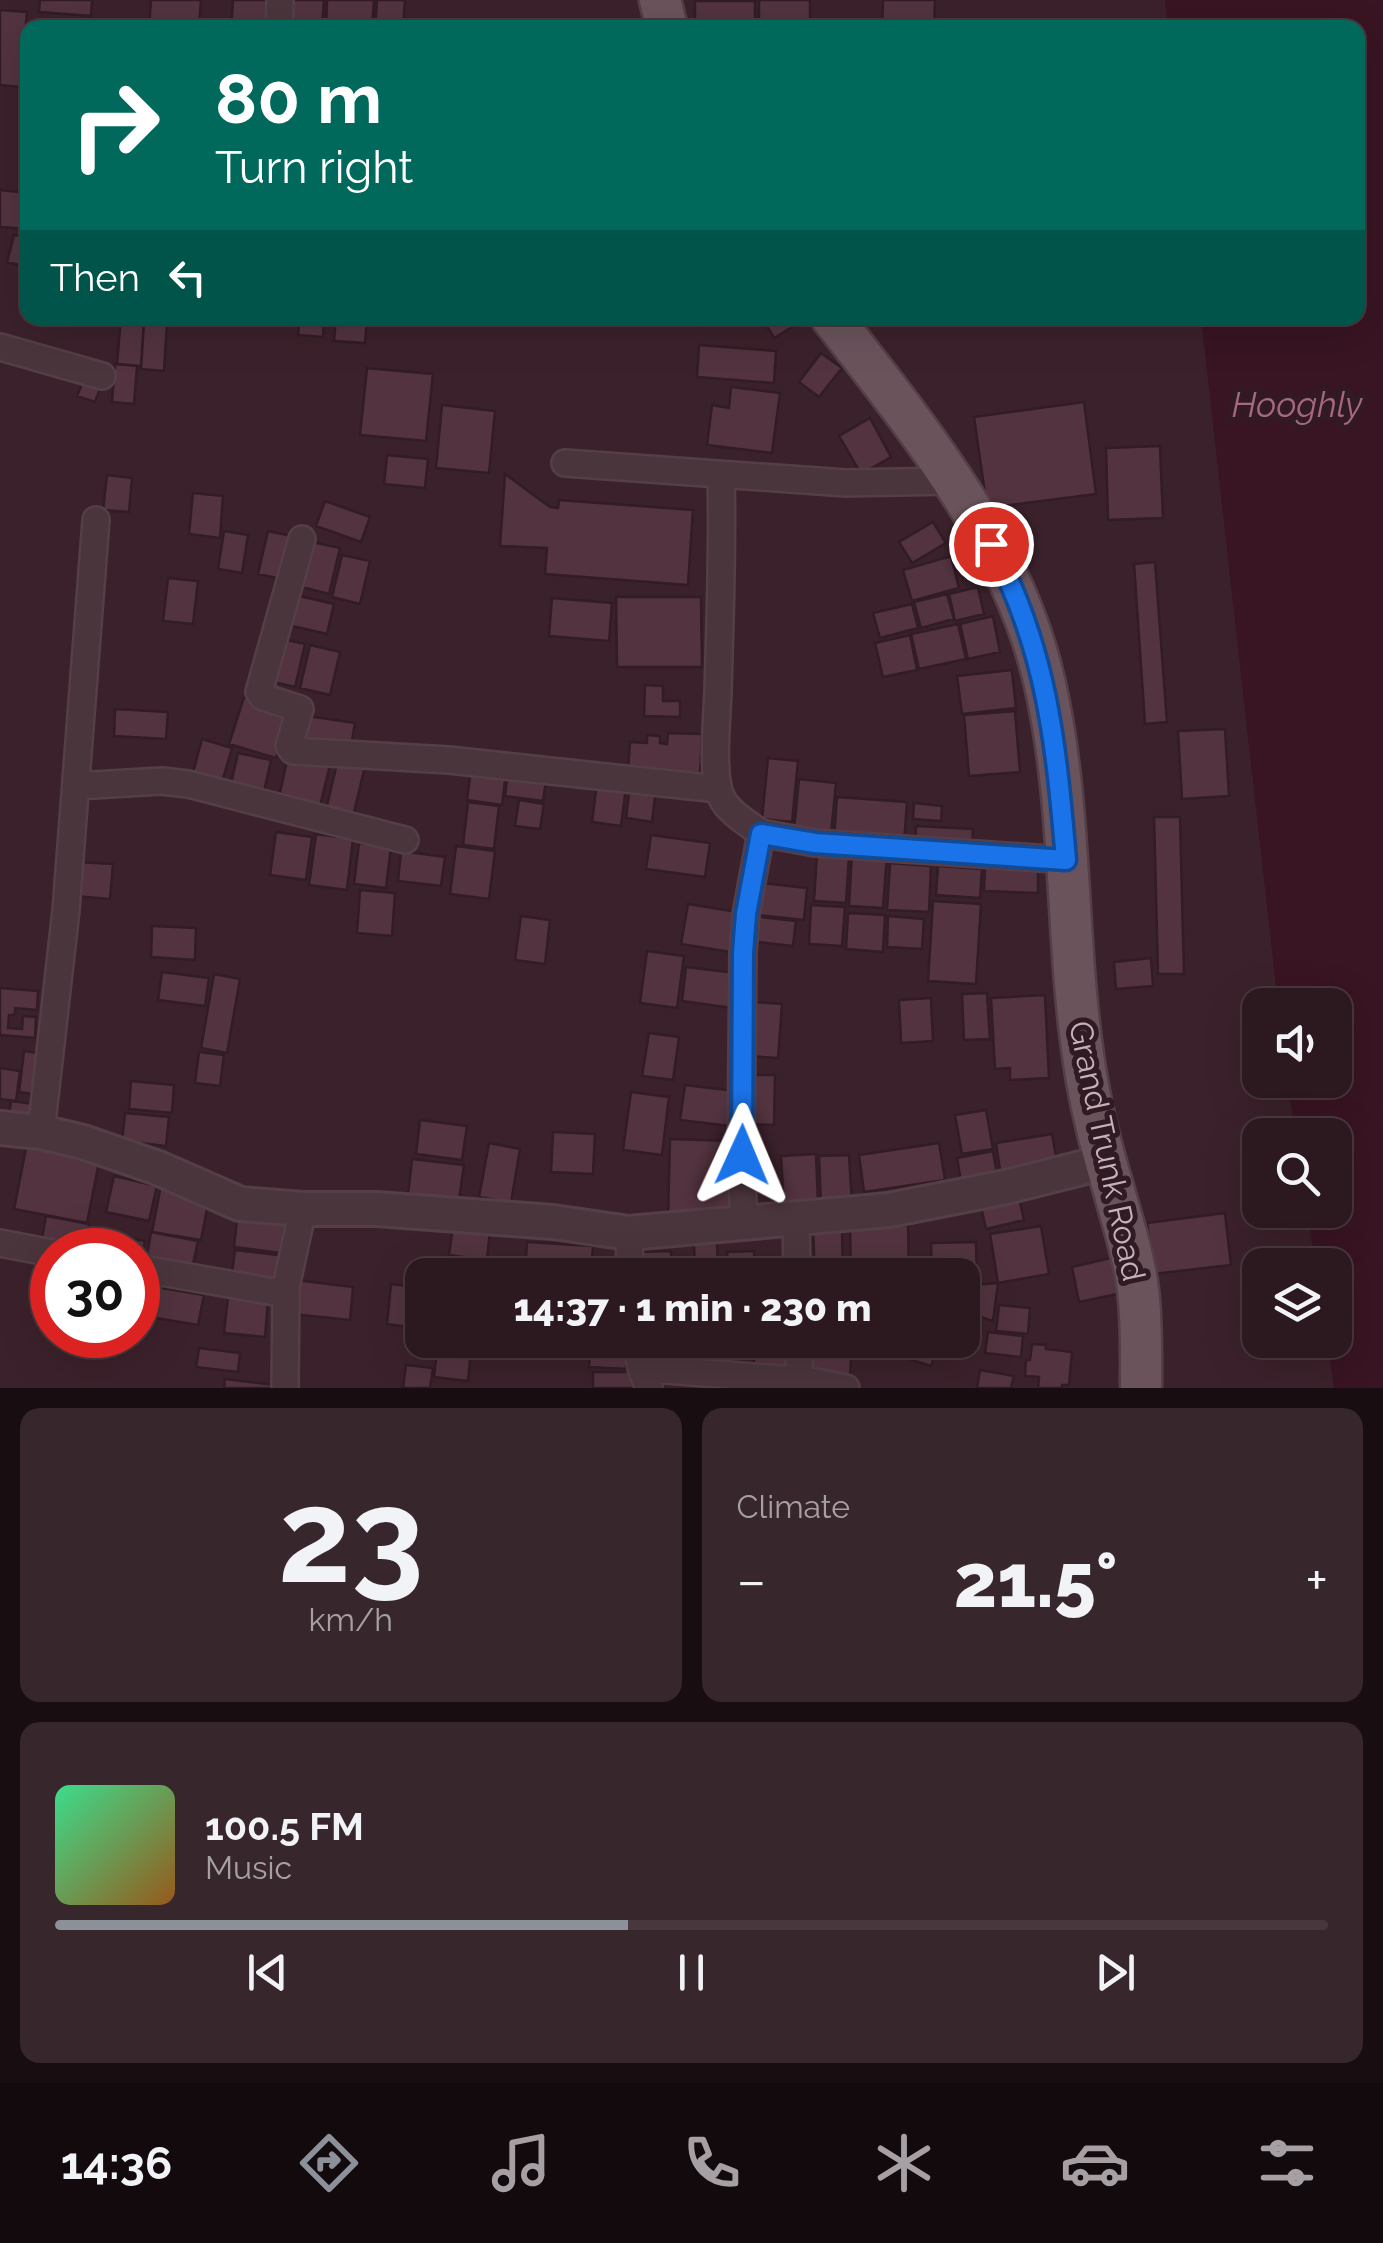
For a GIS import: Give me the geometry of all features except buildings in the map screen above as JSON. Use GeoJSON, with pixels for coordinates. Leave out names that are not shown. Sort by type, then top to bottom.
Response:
{"type":"FeatureCollection","features":[{"type":"Feature","properties":{"kind":"main road","name":"Grand Trunk Road"},"geometry":{"type":"LineString","coordinates":[[837,325],[953,482],[1011,580],[1044,680],[1058,766],[1084,1068],[1138,1288],[1141,1388]]}},
{"type":"Feature","properties":{"kind":"street"},"geometry":{"type":"LineString","coordinates":[[0,347],[102,376]]}},
{"type":"Feature","properties":{"kind":"street"},"geometry":{"type":"LineString","coordinates":[[566,464],[846,483],[953,482]]}},
{"type":"Feature","properties":{"kind":"street"},"geometry":{"type":"LineString","coordinates":[[722,476],[716,749],[718,788],[732,811],[761,834],[831,844],[1066,860]]}},
{"type":"Feature","properties":{"kind":"street"},"geometry":{"type":"LineString","coordinates":[[41,1132],[60,983],[96,520]]}},
{"type":"Feature","properties":{"kind":"street"},"geometry":{"type":"LineString","coordinates":[[302,539],[259,692],[262,697],[300,708],[291,750],[449,760],[718,788]]}},
{"type":"Feature","properties":{"kind":"street"},"geometry":{"type":"LineString","coordinates":[[76,786],[162,781],[188,784],[406,840]]}},
{"type":"Feature","properties":{"kind":"street"},"geometry":{"type":"LineString","coordinates":[[744,1224],[743,953],[761,834]]}},
{"type":"Feature","properties":{"kind":"street"},"geometry":{"type":"LineString","coordinates":[[0,1128],[82,1142],[158,1168],[240,1204],[554,1222],[629,1234],[889,1210],[1105,1162]]}},
{"type":"Feature","properties":{"kind":"street"},"geometry":{"type":"LineString","coordinates":[[285,1388],[286,1287],[303,1209]]}},
{"type":"Feature","properties":{"kind":"street"},"geometry":{"type":"LineString","coordinates":[[796,1220],[797,1258]]}},
{"type":"Feature","properties":{"kind":"street"},"geometry":{"type":"LineString","coordinates":[[629,1234],[630,1258]]}},
{"type":"Feature","properties":{"kind":"street"},"geometry":{"type":"LineString","coordinates":[[0,1243],[30,1249]]}},
{"type":"Feature","properties":{"kind":"street"},"geometry":{"type":"LineString","coordinates":[[160,1272],[276,1294],[286,1287]]}},
{"type":"Feature","properties":{"kind":"street"},"geometry":{"type":"LineString","coordinates":[[796,1378],[800,1358]]}},
{"type":"Feature","properties":{"kind":"street"},"geometry":{"type":"LineString","coordinates":[[645,1378],[796,1378],[846,1388]]}},
{"type":"Feature","properties":{"kind":"water","name":"Hooghly"},"geometry":{"type":"Polygon","coordinates":[[[1165,0],[1383,0],[1383,1388],[1334,1388],[1330,1358],[1352,1358],[1352,1248],[1313,1248],[1310,1228],[1352,1228],[1352,1118],[1293,1118],[1290,1098],[1352,1098],[1352,988],[1276,988],[1202,325],[1365,325],[1365,20],[1167,20],[1165,0]]]}},
{"type":"Feature","properties":{"kind":"route"},"geometry":{"type":"LineString","coordinates":[[742,1155],[743,953],[761,834],[815,843],[1066,860],[1058,766],[1044,680],[1011,580],[991,544]]}}]}
